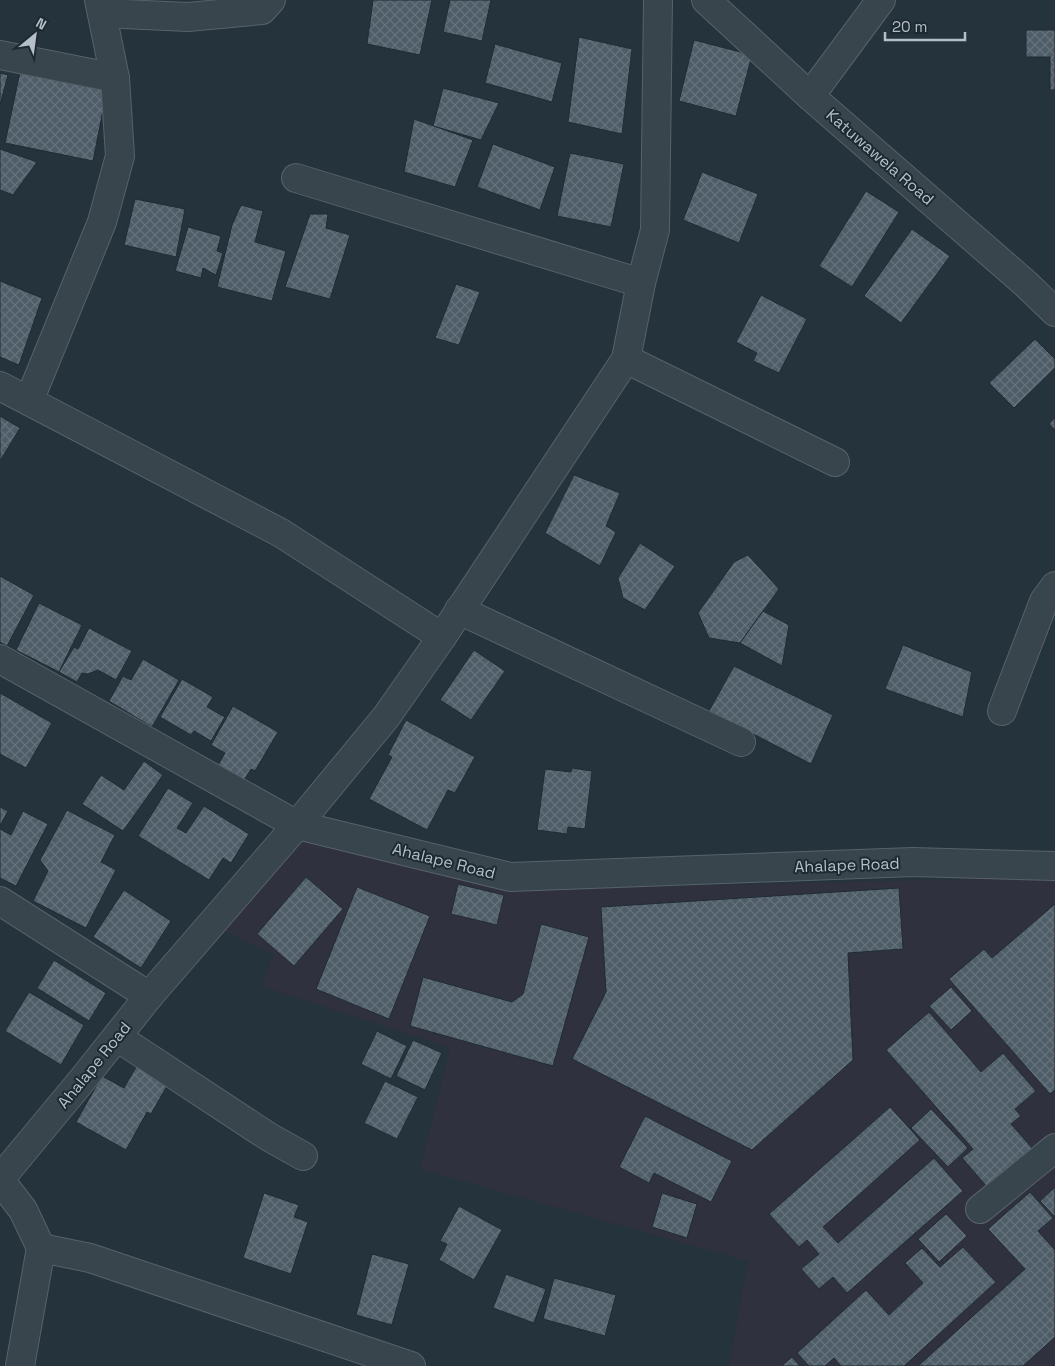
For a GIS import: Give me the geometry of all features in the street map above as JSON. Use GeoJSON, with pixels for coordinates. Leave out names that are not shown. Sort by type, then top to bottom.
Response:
{"type":"FeatureCollection","features":[{"type":"Feature","properties":{"kind":"street"},"geometry":{"type":"LineString","coordinates":[[29,401],[105,213],[120,156],[116,78],[100,6],[188,17],[262,10],[271,0]]}},
{"type":"Feature","properties":{"kind":"street"},"geometry":{"type":"LineString","coordinates":[[0,659],[297,825],[386,717],[442,636],[626,358],[641,284],[655,230],[658,0]]}},
{"type":"Feature","properties":{"kind":"street","name":"Katuwawela Road"},"geometry":{"type":"LineString","coordinates":[[706,0],[810,96],[1026,284],[1055,312]]}},
{"type":"Feature","properties":{"kind":"street"},"geometry":{"type":"LineString","coordinates":[[810,96],[881,0]]}},
{"type":"Feature","properties":{"kind":"street"},"geometry":{"type":"LineString","coordinates":[[0,55],[116,78]]}},
{"type":"Feature","properties":{"kind":"street"},"geometry":{"type":"LineString","coordinates":[[296,178],[641,284]]}},
{"type":"Feature","properties":{"kind":"street"},"geometry":{"type":"LineString","coordinates":[[626,358],[835,462]]}},
{"type":"Feature","properties":{"kind":"street"},"geometry":{"type":"LineString","coordinates":[[0,386],[281,533],[442,636]]}},
{"type":"Feature","properties":{"kind":"street"},"geometry":{"type":"LineString","coordinates":[[1002,711],[1044,601],[1055,586]]}},
{"type":"Feature","properties":{"kind":"street"},"geometry":{"type":"LineString","coordinates":[[459,610],[741,742]]}},
{"type":"Feature","properties":{"kind":"street","name":"Ahalape Road"},"geometry":{"type":"LineString","coordinates":[[0,1180],[149,996],[297,825],[510,877],[913,862],[1055,866]]}},
{"type":"Feature","properties":{"kind":"street"},"geometry":{"type":"LineString","coordinates":[[0,901],[149,996]]}},
{"type":"Feature","properties":{"kind":"street"},"geometry":{"type":"LineString","coordinates":[[117,1037],[269,1137],[303,1156]]}},
{"type":"Feature","properties":{"kind":"street"},"geometry":{"type":"LineString","coordinates":[[980,1209],[1055,1148]]}},
{"type":"Feature","properties":{"kind":"street"},"geometry":{"type":"LineString","coordinates":[[0,1180],[23,1210],[41,1248],[20,1366]]}},
{"type":"Feature","properties":{"kind":"street"},"geometry":{"type":"LineString","coordinates":[[41,1248],[90,1258],[411,1366]]}},
{"type":"Feature","properties":{"kind":"shaded area"},"geometry":{"type":"Polygon","coordinates":[[[301,835],[515,890],[1055,877],[1055,1366],[729,1366],[748,1261],[420,1169],[450,1048],[261,986],[274,955],[221,929],[301,835]]]}},
{"type":"Feature","properties":{"kind":"building"},"geometry":{"type":"Polygon","coordinates":[[[373,0],[432,0],[420,55],[367,44],[373,0]]]}},
{"type":"Feature","properties":{"kind":"building"},"geometry":{"type":"Polygon","coordinates":[[[450,0],[491,0],[482,41],[443,32],[450,0]]]}},
{"type":"Feature","properties":{"kind":"building"},"geometry":{"type":"Polygon","coordinates":[[[1026,30],[1055,30],[1055,90],[1050,90],[1050,57],[1026,57],[1026,30]]]}},
{"type":"Feature","properties":{"kind":"building"},"geometry":{"type":"Polygon","coordinates":[[[579,37],[632,49],[622,134],[568,122],[579,37]]]}},
{"type":"Feature","properties":{"kind":"building"},"geometry":{"type":"Polygon","coordinates":[[[694,40],[752,55],[736,116],[679,101],[694,40]]]}},
{"type":"Feature","properties":{"kind":"building"},"geometry":{"type":"Polygon","coordinates":[[[495,44],[562,63],[552,102],[485,83],[495,44]]]}},
{"type":"Feature","properties":{"kind":"building"},"geometry":{"type":"Polygon","coordinates":[[[20,72],[107,90],[93,161],[5,143],[20,72]]]}},
{"type":"Feature","properties":{"kind":"building"},"geometry":{"type":"Polygon","coordinates":[[[0,73],[8,75],[0,105],[0,73]]]}},
{"type":"Feature","properties":{"kind":"building"},"geometry":{"type":"Polygon","coordinates":[[[443,88],[499,103],[481,140],[433,126],[443,88]]]}},
{"type":"Feature","properties":{"kind":"building"},"geometry":{"type":"Polygon","coordinates":[[[414,119],[473,140],[455,187],[404,172],[414,119]]]}},
{"type":"Feature","properties":{"kind":"building"},"geometry":{"type":"Polygon","coordinates":[[[493,144],[555,167],[540,210],[477,187],[493,144]]]}},
{"type":"Feature","properties":{"kind":"building"},"geometry":{"type":"Polygon","coordinates":[[[0,149],[37,162],[13,195],[0,190],[0,149]]]}},
{"type":"Feature","properties":{"kind":"building"},"geometry":{"type":"Polygon","coordinates":[[[570,153],[624,164],[611,227],[557,216],[570,153]]]}},
{"type":"Feature","properties":{"kind":"building"},"geometry":{"type":"Polygon","coordinates":[[[702,172],[758,194],[739,243],[683,220],[702,172]]]}},
{"type":"Feature","properties":{"kind":"building"},"geometry":{"type":"Polygon","coordinates":[[[866,191],[899,212],[852,287],[819,266],[866,191]]]}},
{"type":"Feature","properties":{"kind":"building"},"geometry":{"type":"Polygon","coordinates":[[[135,199],[185,209],[176,257],[124,245],[135,199]]]}},
{"type":"Feature","properties":{"kind":"building"},"geometry":{"type":"Polygon","coordinates":[[[241,205],[263,211],[255,242],[286,251],[272,301],[217,287],[232,225],[241,205]]]}},
{"type":"Feature","properties":{"kind":"building"},"geometry":{"type":"Polygon","coordinates":[[[310,214],[328,214],[326,228],[350,235],[330,299],[285,287],[310,214]]]}},
{"type":"Feature","properties":{"kind":"building"},"geometry":{"type":"Polygon","coordinates":[[[188,227],[221,236],[217,251],[223,253],[216,275],[203,268],[201,278],[175,271],[188,227]]]}},
{"type":"Feature","properties":{"kind":"building"},"geometry":{"type":"Polygon","coordinates":[[[912,229],[950,256],[901,323],[864,296],[912,229]]]}},
{"type":"Feature","properties":{"kind":"building"},"geometry":{"type":"Polygon","coordinates":[[[0,281],[42,298],[19,365],[0,357],[0,281]]]}},
{"type":"Feature","properties":{"kind":"building"},"geometry":{"type":"Polygon","coordinates":[[[456,284],[480,292],[459,345],[435,338],[456,284]]]}},
{"type":"Feature","properties":{"kind":"building"},"geometry":{"type":"Polygon","coordinates":[[[761,295],[807,319],[779,373],[753,361],[757,353],[736,342],[761,295]]]}},
{"type":"Feature","properties":{"kind":"building"},"geometry":{"type":"Polygon","coordinates":[[[1035,339],[1055,359],[1055,368],[1014,408],[989,383],[1035,339]]]}},
{"type":"Feature","properties":{"kind":"building"},"geometry":{"type":"Polygon","coordinates":[[[0,416],[20,428],[0,461],[0,416]]]}},
{"type":"Feature","properties":{"kind":"building"},"geometry":{"type":"Polygon","coordinates":[[[1055,417],[1055,430],[1049,424],[1055,417]]]}},
{"type":"Feature","properties":{"kind":"building"},"geometry":{"type":"Polygon","coordinates":[[[574,475],[620,493],[606,526],[616,532],[600,566],[545,533],[574,475]]]}},
{"type":"Feature","properties":{"kind":"building"},"geometry":{"type":"Polygon","coordinates":[[[640,543],[675,566],[645,610],[623,598],[618,578],[640,543]]]}},
{"type":"Feature","properties":{"kind":"building"},"geometry":{"type":"Polygon","coordinates":[[[748,555],[779,589],[740,643],[709,638],[698,613],[734,562],[748,555]]]}},
{"type":"Feature","properties":{"kind":"building"},"geometry":{"type":"Polygon","coordinates":[[[0,576],[34,595],[7,646],[0,642],[0,576]]]}},
{"type":"Feature","properties":{"kind":"building"},"geometry":{"type":"Polygon","coordinates":[[[39,603],[82,625],[59,672],[16,650],[39,603]]]}},
{"type":"Feature","properties":{"kind":"building"},"geometry":{"type":"Polygon","coordinates":[[[763,611],[789,625],[782,666],[740,643],[763,611]]]}},
{"type":"Feature","properties":{"kind":"building"},"geometry":{"type":"Polygon","coordinates":[[[89,628],[132,651],[116,680],[98,670],[88,674],[82,673],[77,682],[59,672],[74,647],[78,649],[89,628]]]}},
{"type":"Feature","properties":{"kind":"building"},"geometry":{"type":"Polygon","coordinates":[[[903,645],[972,672],[963,717],[885,689],[903,645]]]}},
{"type":"Feature","properties":{"kind":"building"},"geometry":{"type":"Polygon","coordinates":[[[474,650],[505,671],[471,720],[440,700],[474,650]]]}},
{"type":"Feature","properties":{"kind":"building"},"geometry":{"type":"Polygon","coordinates":[[[143,659],[179,680],[152,727],[109,701],[123,676],[131,680],[143,659]]]}},
{"type":"Feature","properties":{"kind":"building"},"geometry":{"type":"Polygon","coordinates":[[[734,666],[833,715],[811,764],[709,711],[734,666]]]}},
{"type":"Feature","properties":{"kind":"building"},"geometry":{"type":"Polygon","coordinates":[[[182,679],[213,697],[207,707],[225,717],[211,741],[194,731],[191,735],[160,717],[182,679]]]}},
{"type":"Feature","properties":{"kind":"building"},"geometry":{"type":"Polygon","coordinates":[[[0,693],[52,723],[26,768],[0,754],[0,693]]]}},
{"type":"Feature","properties":{"kind":"building"},"geometry":{"type":"Polygon","coordinates":[[[233,706],[278,732],[255,771],[251,769],[243,782],[217,767],[225,753],[211,745],[233,706]]]}},
{"type":"Feature","properties":{"kind":"building"},"geometry":{"type":"Polygon","coordinates":[[[406,720],[475,757],[455,793],[448,790],[427,830],[369,799],[392,757],[388,755],[406,720]]]}},
{"type":"Feature","properties":{"kind":"building"},"geometry":{"type":"Polygon","coordinates":[[[144,761],[163,775],[123,831],[82,804],[101,775],[124,790],[144,761]]]}},
{"type":"Feature","properties":{"kind":"building"},"geometry":{"type":"Polygon","coordinates":[[[572,768],[592,771],[585,829],[568,827],[567,834],[537,830],[545,769],[571,772],[572,768]]]}},
{"type":"Feature","properties":{"kind":"building"},"geometry":{"type":"Polygon","coordinates":[[[168,788],[193,803],[177,828],[186,833],[204,806],[249,834],[231,863],[223,858],[209,880],[138,836],[168,788]]]}},
{"type":"Feature","properties":{"kind":"building"},"geometry":{"type":"Polygon","coordinates":[[[0,807],[8,811],[0,826],[0,807]]]}},
{"type":"Feature","properties":{"kind":"building"},"geometry":{"type":"Polygon","coordinates":[[[67,810],[115,835],[101,862],[116,870],[86,928],[33,901],[48,871],[40,860],[67,810]]]}},
{"type":"Feature","properties":{"kind":"building"},"geometry":{"type":"Polygon","coordinates":[[[23,811],[48,824],[16,886],[0,878],[0,829],[11,835],[23,811]]]}},
{"type":"Feature","properties":{"kind":"building"},"geometry":{"type":"Polygon","coordinates":[[[306,877],[343,909],[294,966],[257,934],[306,877]]]}},
{"type":"Feature","properties":{"kind":"building"},"geometry":{"type":"Polygon","coordinates":[[[458,884],[504,895],[497,925],[451,914],[458,884]]]}},
{"type":"Feature","properties":{"kind":"building"},"geometry":{"type":"Polygon","coordinates":[[[357,887],[430,916],[389,1019],[316,989],[357,887]]]}},
{"type":"Feature","properties":{"kind":"building"},"geometry":{"type":"Polygon","coordinates":[[[899,888],[903,949],[848,953],[853,1060],[752,1150],[572,1059],[606,992],[601,907],[899,888]]]}},
{"type":"Feature","properties":{"kind":"building"},"geometry":{"type":"Polygon","coordinates":[[[124,890],[171,921],[141,968],[93,937],[124,890]]]}},
{"type":"Feature","properties":{"kind":"building"},"geometry":{"type":"Polygon","coordinates":[[[1055,904],[1055,1090],[1050,1094],[949,979],[984,949],[992,958],[1055,904]]]}},
{"type":"Feature","properties":{"kind":"building"},"geometry":{"type":"Polygon","coordinates":[[[541,924],[589,937],[553,1066],[410,1026],[423,977],[512,1002],[523,994],[541,924]]]}},
{"type":"Feature","properties":{"kind":"building"},"geometry":{"type":"Polygon","coordinates":[[[54,960],[106,993],[89,1021],[37,988],[54,960]]]}},
{"type":"Feature","properties":{"kind":"building"},"geometry":{"type":"Polygon","coordinates":[[[951,987],[972,1011],[951,1030],[929,1006],[951,987]]]}},
{"type":"Feature","properties":{"kind":"building"},"geometry":{"type":"Polygon","coordinates":[[[29,992],[84,1025],[61,1065],[5,1031],[29,992]]]}},
{"type":"Feature","properties":{"kind":"building"},"geometry":{"type":"Polygon","coordinates":[[[929,1012],[981,1072],[1003,1053],[1036,1091],[1015,1109],[1021,1116],[1011,1124],[1033,1149],[988,1188],[962,1158],[973,1149],[886,1050],[929,1012]]]}},
{"type":"Feature","properties":{"kind":"building"},"geometry":{"type":"Polygon","coordinates":[[[377,1031],[407,1046],[391,1079],[361,1064],[377,1031]]]}},
{"type":"Feature","properties":{"kind":"building"},"geometry":{"type":"Polygon","coordinates":[[[413,1040],[442,1053],[425,1090],[396,1076],[413,1040]]]}},
{"type":"Feature","properties":{"kind":"building"},"geometry":{"type":"Polygon","coordinates":[[[139,1062],[171,1079],[151,1114],[147,1112],[126,1150],[76,1122],[102,1076],[124,1088],[139,1062]]]}},
{"type":"Feature","properties":{"kind":"building"},"geometry":{"type":"Polygon","coordinates":[[[385,1081],[418,1097],[397,1139],[364,1123],[385,1081]]]}},
{"type":"Feature","properties":{"kind":"building"},"geometry":{"type":"Polygon","coordinates":[[[890,1107],[920,1140],[823,1227],[838,1243],[934,1158],[963,1191],[847,1293],[833,1277],[819,1289],[801,1269],[819,1254],[807,1240],[799,1247],[769,1214],[890,1107]]]}},
{"type":"Feature","properties":{"kind":"building"},"geometry":{"type":"Polygon","coordinates":[[[931,1109],[968,1148],[948,1167],[911,1128],[931,1109]]]}},
{"type":"Feature","properties":{"kind":"building"},"geometry":{"type":"Polygon","coordinates":[[[645,1116],[732,1161],[711,1202],[654,1173],[649,1183],[619,1167],[645,1116]]]}},
{"type":"Feature","properties":{"kind":"building"},"geometry":{"type":"Polygon","coordinates":[[[1055,1187],[1055,1217],[1040,1201],[1055,1187]]]}},
{"type":"Feature","properties":{"kind":"building"},"geometry":{"type":"Polygon","coordinates":[[[1030,1192],[1053,1218],[1038,1231],[1055,1250],[1055,1337],[1023,1366],[918,1366],[1025,1269],[988,1229],[1030,1192]]]}},
{"type":"Feature","properties":{"kind":"building"},"geometry":{"type":"Polygon","coordinates":[[[264,1193],[299,1205],[294,1217],[308,1222],[291,1274],[243,1258],[264,1193]]]}},
{"type":"Feature","properties":{"kind":"building"},"geometry":{"type":"Polygon","coordinates":[[[662,1193],[697,1204],[687,1238],[652,1227],[662,1193]]]}},
{"type":"Feature","properties":{"kind":"building"},"geometry":{"type":"Polygon","coordinates":[[[459,1206],[502,1230],[474,1280],[439,1260],[447,1244],[440,1241],[459,1206]]]}},
{"type":"Feature","properties":{"kind":"building"},"geometry":{"type":"Polygon","coordinates":[[[946,1214],[967,1236],[939,1262],[918,1239],[946,1214]]]}},
{"type":"Feature","properties":{"kind":"building"},"geometry":{"type":"Polygon","coordinates":[[[963,1247],[996,1282],[904,1366],[841,1366],[834,1358],[825,1366],[809,1366],[797,1353],[866,1290],[889,1315],[923,1283],[905,1263],[922,1248],[940,1267],[963,1247]]]}},
{"type":"Feature","properties":{"kind":"building"},"geometry":{"type":"Polygon","coordinates":[[[372,1254],[409,1264],[392,1325],[356,1315],[372,1254]]]}},
{"type":"Feature","properties":{"kind":"building"},"geometry":{"type":"Polygon","coordinates":[[[506,1274],[546,1289],[534,1323],[493,1308],[506,1274]]]}},
{"type":"Feature","properties":{"kind":"building"},"geometry":{"type":"Polygon","coordinates":[[[554,1278],[616,1295],[605,1336],[543,1319],[554,1278]]]}},
{"type":"Feature","properties":{"kind":"building"},"geometry":{"type":"Polygon","coordinates":[[[792,1357],[800,1366],[782,1366],[792,1357]]]}}]}
